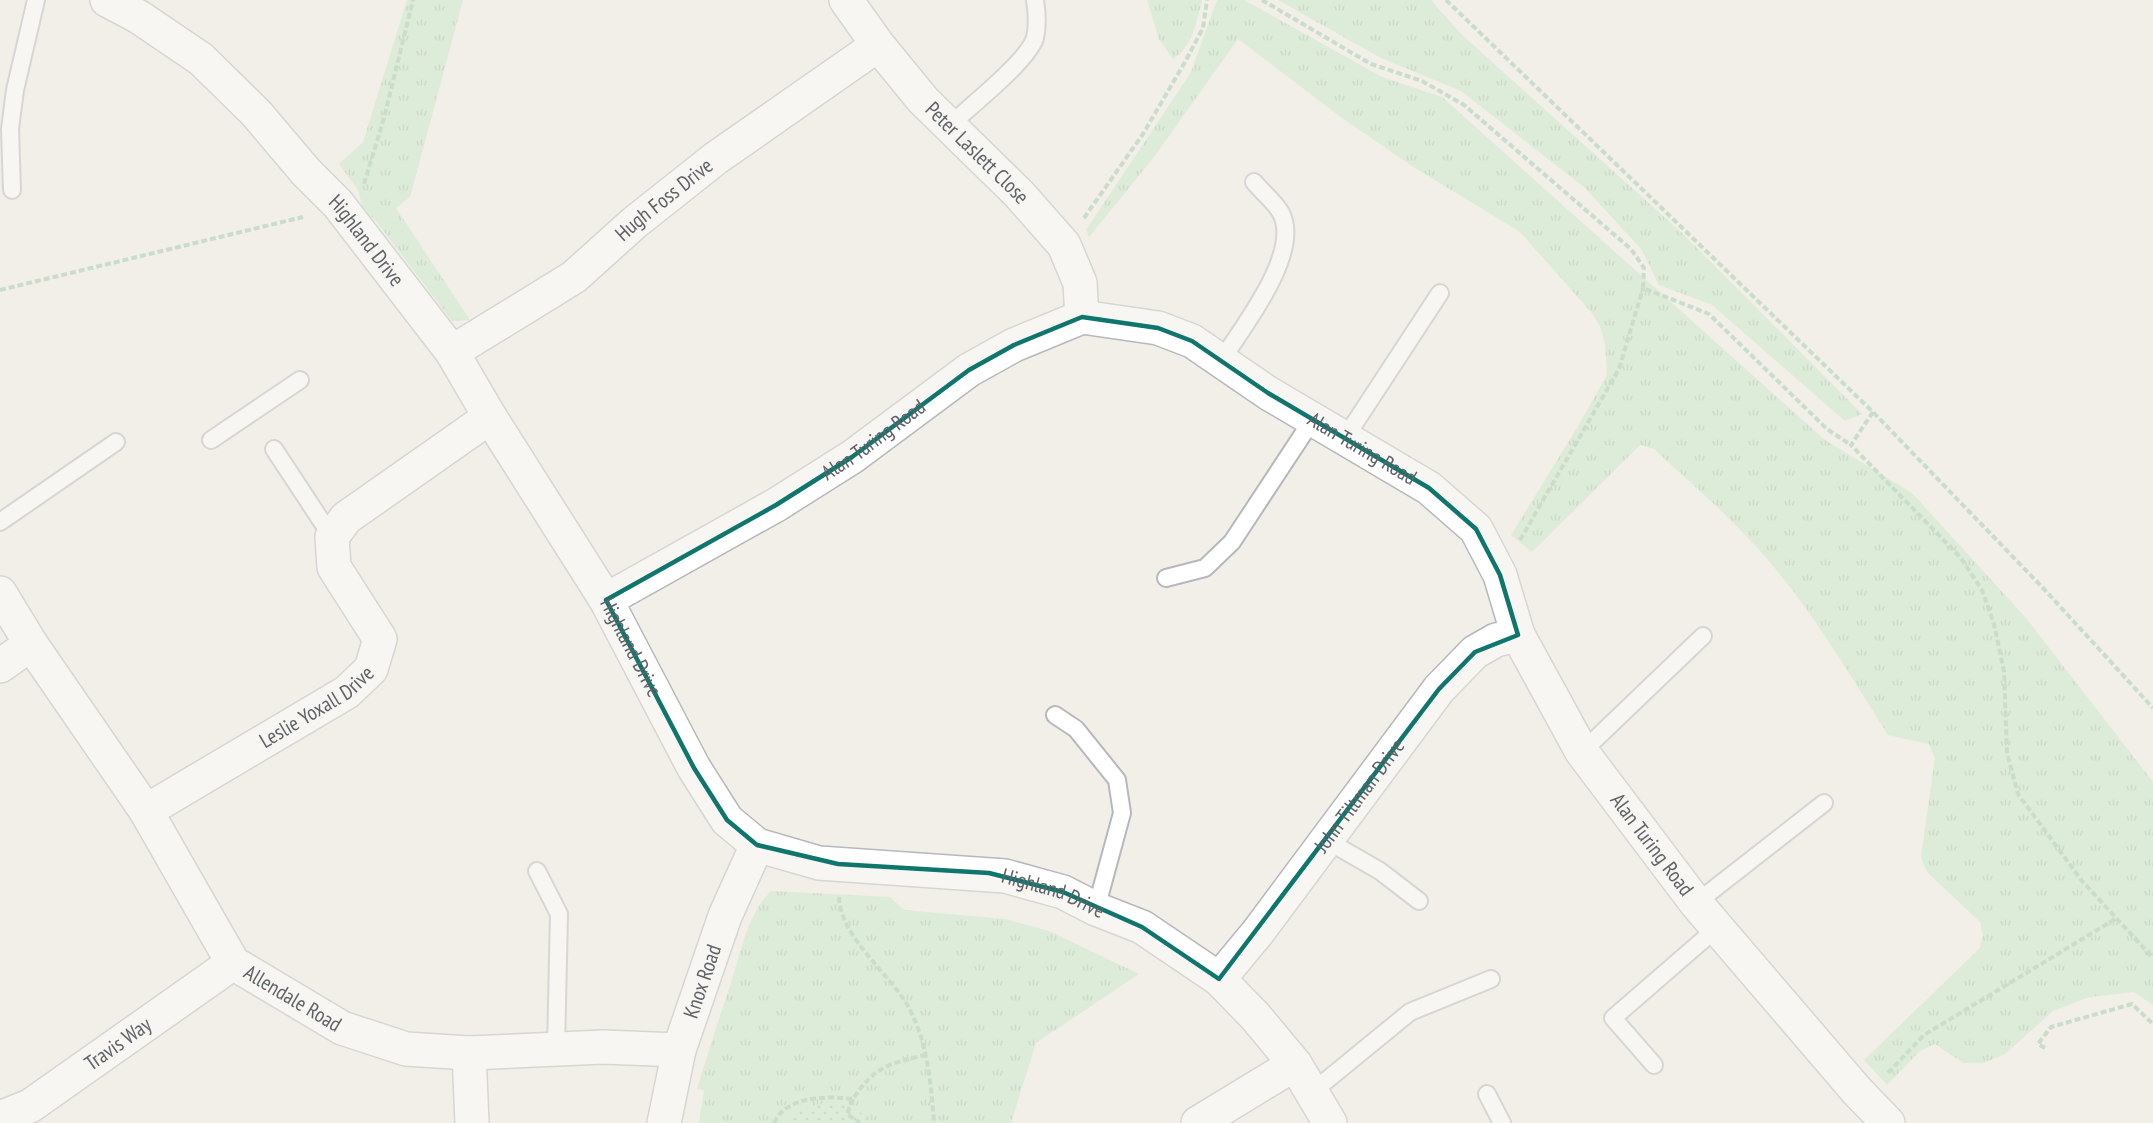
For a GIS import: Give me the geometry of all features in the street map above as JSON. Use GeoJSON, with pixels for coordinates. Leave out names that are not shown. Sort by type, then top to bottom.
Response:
{"type":"FeatureCollection","features":[{"type":"Feature","properties":{"kind":"street","name":"Highland Drive"},"geometry":{"type":"LineString","coordinates":[[107,0],[139,17],[201,59],[255,113],[306,172],[338,204],[452,352],[490,417],[606,600],[700,778],[727,820],[757,845],[819,862],[1005,876],[1063,892],[1096,909],[1142,927],[1219,979],[1255,1016],[1295,1064],[1330,1123]]}},
{"type":"Feature","properties":{"kind":"street","name":"Peter Laslett Close"},"geometry":{"type":"LineString","coordinates":[[846,0],[878,45],[923,100],[1019,194],[1064,245],[1080,283],[1082,317]]}},
{"type":"Feature","properties":{"kind":"street","name":"Hugh Foss Drive"},"geometry":{"type":"LineString","coordinates":[[452,352],[574,277],[634,223],[716,158],[878,45]]}},
{"type":"Feature","properties":{"kind":"street","name":"Alan Turing Road"},"geometry":{"type":"LineString","coordinates":[[606,600],[795,493],[852,457],[969,370],[1014,345],[1082,317],[1158,328],[1192,341],[1268,393],[1429,489],[1476,529],[1500,574],[1518,635],[1582,752],[1696,903],[1857,1091],[1888,1123]]}},
{"type":"Feature","properties":{"kind":"street"},"geometry":{"type":"LineString","coordinates":[[332,537],[346,518],[490,417]]}},
{"type":"Feature","properties":{"kind":"street","name":"Leslie Yoxall Drive"},"geometry":{"type":"LineString","coordinates":[[146,811],[347,692],[370,669],[380,639],[334,567],[332,537]]}},
{"type":"Feature","properties":{"kind":"street","name":"Allendale Road"},"geometry":{"type":"LineString","coordinates":[[0,593],[31,644],[146,811],[233,963],[342,1028],[406,1049],[469,1053],[556,1049],[679,1050]]}},
{"type":"Feature","properties":{"kind":"street","name":"John Tiltman Drive"},"geometry":{"type":"LineString","coordinates":[[1219,979],[1439,689],[1475,652],[1496,640],[1518,635]]}},
{"type":"Feature","properties":{"kind":"street"},"geometry":{"type":"LineString","coordinates":[[0,666],[31,644]]}},
{"type":"Feature","properties":{"kind":"street","name":"Knox Road"},"geometry":{"type":"LineString","coordinates":[[664,1123],[679,1050],[724,916],[757,845]]}},
{"type":"Feature","properties":{"kind":"street","name":"Travis Way"},"geometry":{"type":"LineString","coordinates":[[0,1118],[30,1106],[233,963]]}},
{"type":"Feature","properties":{"kind":"street"},"geometry":{"type":"LineString","coordinates":[[469,1053],[472,1123]]}},
{"type":"Feature","properties":{"kind":"street"},"geometry":{"type":"LineString","coordinates":[[1198,1123],[1295,1064]]}},
{"type":"Feature","properties":{"kind":"lane"},"geometry":{"type":"LineString","coordinates":[[12,190],[10,129],[15,90],[36,0]]}},
{"type":"Feature","properties":{"kind":"lane"},"geometry":{"type":"LineString","coordinates":[[950,126],[1022,58],[1034,40],[1038,19],[1035,0]]}},
{"type":"Feature","properties":{"kind":"lane"},"geometry":{"type":"LineString","coordinates":[[1221,361],[1275,275],[1285,249],[1282,214],[1254,182]]}},
{"type":"Feature","properties":{"kind":"lane"},"geometry":{"type":"LineString","coordinates":[[1345,438],[1440,293]]}},
{"type":"Feature","properties":{"kind":"lane"},"geometry":{"type":"LineString","coordinates":[[212,440],[255,419],[300,380]]}},
{"type":"Feature","properties":{"kind":"lane"},"geometry":{"type":"LineString","coordinates":[[1167,578],[1206,568],[1232,542],[1313,419]]}},
{"type":"Feature","properties":{"kind":"lane"},"geometry":{"type":"LineString","coordinates":[[0,522],[116,442]]}},
{"type":"Feature","properties":{"kind":"lane"},"geometry":{"type":"LineString","coordinates":[[274,449],[332,537]]}},
{"type":"Feature","properties":{"kind":"lane"},"geometry":{"type":"LineString","coordinates":[[1582,752],[1703,636]]}},
{"type":"Feature","properties":{"kind":"lane"},"geometry":{"type":"LineString","coordinates":[[1055,715],[1076,729],[1118,780],[1122,813],[1096,909]]}},
{"type":"Feature","properties":{"kind":"lane"},"geometry":{"type":"LineString","coordinates":[[1696,903],[1824,803]]}},
{"type":"Feature","properties":{"kind":"lane"},"geometry":{"type":"LineString","coordinates":[[1326,840],[1380,871],[1419,901]]}},
{"type":"Feature","properties":{"kind":"lane"},"geometry":{"type":"LineString","coordinates":[[537,871],[559,914],[556,1049]]}},
{"type":"Feature","properties":{"kind":"lane"},"geometry":{"type":"LineString","coordinates":[[1654,1065],[1613,1018],[1718,927]]}},
{"type":"Feature","properties":{"kind":"lane"},"geometry":{"type":"LineString","coordinates":[[1311,1092],[1410,1012],[1491,979]]}},
{"type":"Feature","properties":{"kind":"lane"},"geometry":{"type":"LineString","coordinates":[[1487,1094],[1502,1123]]}},
{"type":"Feature","properties":{"kind":"path"},"geometry":{"type":"LineString","coordinates":[[0,290],[297,220],[361,194],[384,118],[413,0]]}},
{"type":"Feature","properties":{"kind":"path"},"geometry":{"type":"LineString","coordinates":[[1064,245],[1143,134],[1203,28],[1207,0]]}},
{"type":"Feature","properties":{"kind":"path"},"geometry":{"type":"LineString","coordinates":[[1262,0],[1371,64],[1422,81],[1464,105],[1631,249],[1644,268],[1643,288],[1619,369],[1500,574]]}},
{"type":"Feature","properties":{"kind":"path"},"geometry":{"type":"LineString","coordinates":[[1446,0],[1873,412],[2044,589],[2153,708]]}},
{"type":"Feature","properties":{"kind":"path"},"geometry":{"type":"LineString","coordinates":[[1643,288],[1709,314],[1827,429],[1851,445],[1961,558],[1982,590],[1994,624],[2004,671],[2007,753],[2018,794],[2082,881],[2153,958]]}},
{"type":"Feature","properties":{"kind":"path"},"geometry":{"type":"LineString","coordinates":[[1851,445],[1873,412]]}},
{"type":"Feature","properties":{"kind":"path"},"geometry":{"type":"LineString","coordinates":[[838,864],[839,902],[848,926],[910,1010],[931,1078],[934,1123]]}},
{"type":"Feature","properties":{"kind":"path"},"geometry":{"type":"LineString","coordinates":[[1857,1091],[1882,1080],[1924,1035],[2117,918]]}},
{"type":"Feature","properties":{"kind":"path"},"geometry":{"type":"LineString","coordinates":[[2044,1048],[2038,1044],[2051,1027],[2132,1004],[2153,1024]]}},
{"type":"Feature","properties":{"kind":"path"},"geometry":{"type":"LineString","coordinates":[[860,1123],[847,1114],[867,1078],[892,1063],[925,1055]]}},
{"type":"Feature","properties":{"kind":"path"},"geometry":{"type":"LineString","coordinates":[[774,1123],[801,1100],[828,1096],[854,1099]]}},
{"type":"Feature","properties":{"kind":"highlighted area"},"geometry":{"type":"Polygon","coordinates":[[[1082,317],[1158,328],[1192,341],[1268,393],[1429,488],[1476,529],[1500,575],[1518,635],[1475,652],[1439,689],[1219,979],[1142,927],[1063,892],[989,873],[838,864],[757,845],[727,820],[694,768],[606,600],[776,505],[852,457],[969,370],[1014,345],[1082,317]]]}},
{"type":"Feature","properties":{"kind":"green space"},"geometry":{"type":"Polygon","coordinates":[[[407,0],[463,0],[410,197],[396,208],[470,320],[452,321],[376,221],[363,209],[358,190],[339,164],[363,142],[407,0]]]}},
{"type":"Feature","properties":{"kind":"green space"},"geometry":{"type":"Polygon","coordinates":[[[1147,0],[1202,0],[1196,25],[1189,41],[1173,59],[1159,39],[1147,0]]]}},
{"type":"Feature","properties":{"kind":"green space"},"geometry":{"type":"Polygon","coordinates":[[[1217,0],[1244,0],[1382,77],[1442,97],[1825,440],[1912,493],[2026,618],[2153,782],[2153,1005],[2134,992],[2089,997],[2053,1011],[2005,1054],[1984,1063],[1963,1063],[1935,1044],[1920,1051],[1887,1085],[1864,1060],[1980,948],[1983,935],[1980,922],[1927,872],[1921,857],[1935,758],[1929,744],[1888,735],[1822,632],[1787,583],[1736,526],[1654,449],[1640,445],[1532,552],[1511,535],[1607,375],[1605,344],[1600,326],[1591,312],[1520,232],[1412,166],[1342,118],[1238,39],[1154,157],[1089,237],[1086,230],[1191,72],[1217,0]]]}},
{"type":"Feature","properties":{"kind":"green space"},"geometry":{"type":"Polygon","coordinates":[[[1278,0],[1431,0],[1461,34],[1682,233],[1862,414],[1845,421],[1712,305],[1659,285],[1642,250],[1584,187],[1461,91],[1381,58],[1278,0]]]}},
{"type":"Feature","properties":{"kind":"green space"},"geometry":{"type":"Polygon","coordinates":[[[771,891],[890,897],[904,910],[1005,919],[1049,931],[1139,974],[1036,1043],[1011,1123],[699,1123],[704,1090],[697,1089],[705,1062],[750,922],[771,891]]]}},
{"type":"Feature","properties":{"kind":"green space"},"geometry":{"type":"Polygon","coordinates":[[[831,1102],[852,1106],[874,1123],[784,1123],[805,1108],[831,1102]]]}}]}
